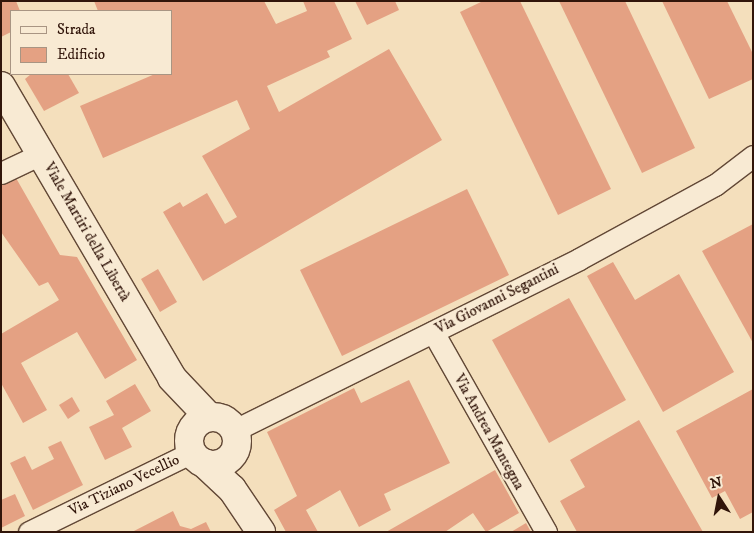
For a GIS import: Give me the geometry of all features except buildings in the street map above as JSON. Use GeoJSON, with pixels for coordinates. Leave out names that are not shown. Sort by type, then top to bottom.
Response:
{"type":"FeatureCollection","features":[{"type":"Feature","properties":{"kind":"street","name":"Viale Martiri della Libertà"},"geometry":{"type":"LineString","coordinates":[[1,86],[172,378],[199,441],[247,508],[260,532]]}},
{"type":"Feature","properties":{"kind":"street"},"geometry":{"type":"LineString","coordinates":[[1,173],[41,154]]}},
{"type":"Feature","properties":{"kind":"street","name":"Via Giovanni Segantini"},"geometry":{"type":"LineString","coordinates":[[234,442],[433,332],[716,185],[753,156]]}},
{"type":"Feature","properties":{"kind":"street","name":"Via Andrea Mantegna"},"geometry":{"type":"LineString","coordinates":[[433,332],[546,532]]}},
{"type":"Feature","properties":{"kind":"street","name":"Viale Martiri della Libertà"},"geometry":{"type":"LineString","coordinates":[[199,441],[223,419],[234,442],[247,508]]}},
{"type":"Feature","properties":{"kind":"street"},"geometry":{"type":"LineString","coordinates":[[199,441],[220,464],[234,442]]}},
{"type":"Feature","properties":{"kind":"street","name":"Via Tiziano Vecellio"},"geometry":{"type":"LineString","coordinates":[[29,532],[199,441]]}}]}
